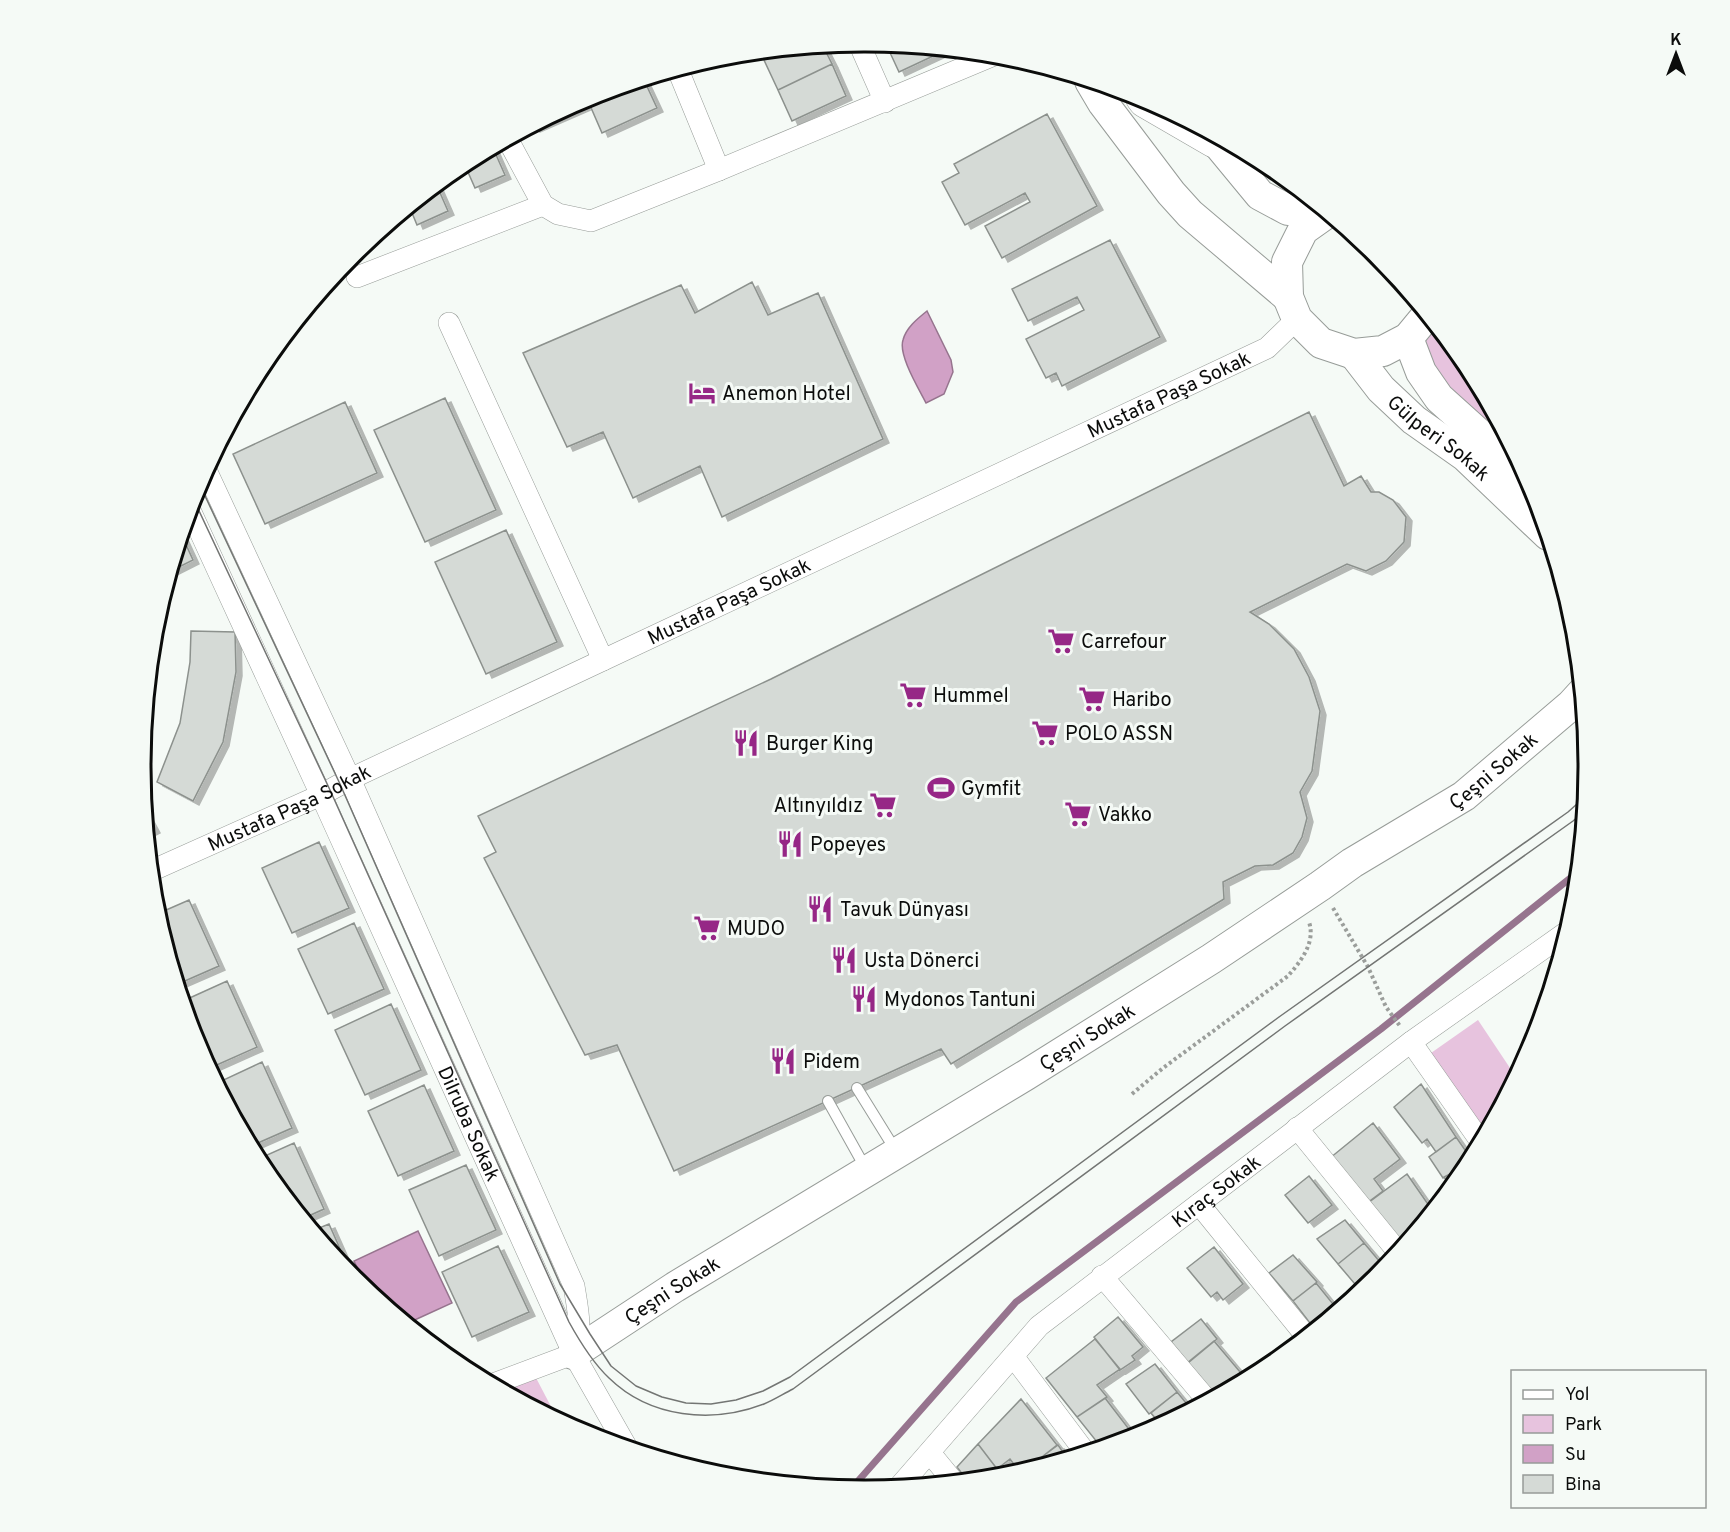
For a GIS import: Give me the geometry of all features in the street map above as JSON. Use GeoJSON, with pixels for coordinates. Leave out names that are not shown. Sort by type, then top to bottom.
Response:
{"type":"FeatureCollection","features":[{"type":"Feature","properties":{"kind":"street"},"geometry":{"type":"LineString","coordinates":[[863,52],[885,102]]}},
{"type":"Feature","properties":{"kind":"street"},"geometry":{"type":"LineString","coordinates":[[511,146],[543,205],[558,214],[591,221],[978,62]]}},
{"type":"Feature","properties":{"kind":"street"},"geometry":{"type":"LineString","coordinates":[[681,77],[719,170]]}},
{"type":"Feature","properties":{"kind":"street"},"geometry":{"type":"LineString","coordinates":[[1096,91],[1190,214],[1292,308],[1321,343],[1354,354],[1383,351],[1408,338],[1422,321]]}},
{"type":"Feature","properties":{"kind":"street"},"geometry":{"type":"LineString","coordinates":[[1219,146],[1260,195],[1288,210],[1310,209]]}},
{"type":"Feature","properties":{"kind":"street"},"geometry":{"type":"LineString","coordinates":[[357,277],[543,205]]}},
{"type":"Feature","properties":{"kind":"street"},"geometry":{"type":"LineString","coordinates":[[1292,308],[1287,262],[1303,230],[1320,218]]}},
{"type":"Feature","properties":{"kind":"street","name":"Mustafa Paşa Sokak"},"geometry":{"type":"LineString","coordinates":[[159,867],[321,795],[350,779],[1267,348],[1292,308]]}},
{"type":"Feature","properties":{"kind":"street"},"geometry":{"type":"LineString","coordinates":[[449,323],[603,660]]}},
{"type":"Feature","properties":{"kind":"street","name":"Gülperi Sokak"},"geometry":{"type":"LineString","coordinates":[[1408,338],[1421,372],[1439,398],[1511,463]]}},
{"type":"Feature","properties":{"kind":"street","name":"Gülperi Sokak"},"geometry":{"type":"LineString","coordinates":[[1354,354],[1381,389],[1414,420],[1465,456],[1536,523]]}},
{"type":"Feature","properties":{"kind":"street"},"geometry":{"type":"LineString","coordinates":[[211,481],[350,779],[574,1286],[579,1315],[579,1339],[573,1354],[502,1380]]}},
{"type":"Feature","properties":{"kind":"street","name":"Dilruba Sokak"},"geometry":{"type":"LineString","coordinates":[[195,521],[573,1354],[620,1436]]}},
{"type":"Feature","properties":{"kind":"street","name":"Çeşni Sokak"},"geometry":{"type":"LineString","coordinates":[[573,1354],[675,1287],[898,1154],[1211,958],[1352,863],[1464,796],[1575,701]]}},
{"type":"Feature","properties":{"kind":"street","name":"Kıraç Sokak"},"geometry":{"type":"LineString","coordinates":[[907,1478],[1039,1326],[1297,1128],[1405,1033],[1557,938]]}},
{"type":"Feature","properties":{"kind":"street"},"geometry":{"type":"LineString","coordinates":[[1405,1033],[1476,1134]]}},
{"type":"Feature","properties":{"kind":"street"},"geometry":{"type":"LineString","coordinates":[[1297,1128],[1393,1245]]}},
{"type":"Feature","properties":{"kind":"street"},"geometry":{"type":"LineString","coordinates":[[1199,1204],[1301,1330]]}},
{"type":"Feature","properties":{"kind":"street"},"geometry":{"type":"LineString","coordinates":[[1102,1276],[1202,1395]]}},
{"type":"Feature","properties":{"kind":"street"},"geometry":{"type":"LineString","coordinates":[[1013,1356],[1080,1446]]}},
{"type":"Feature","properties":{"kind":"street"},"geometry":{"type":"LineString","coordinates":[[930,1453],[947,1474]]}},
{"type":"Feature","properties":{"kind":"lane"},"geometry":{"type":"LineString","coordinates":[[857,1088],[898,1154]]}},
{"type":"Feature","properties":{"kind":"lane"},"geometry":{"type":"LineString","coordinates":[[828,1101],[867,1172]]}},
{"type":"Feature","properties":{"kind":"path"},"geometry":{"type":"LineString","coordinates":[[1310,893],[1368,968],[1386,1007],[1405,1033]]}},
{"type":"Feature","properties":{"kind":"path"},"geometry":{"type":"LineString","coordinates":[[1132,1094],[1163,1068],[1288,976],[1303,958],[1309,944],[1310,893]]}},
{"type":"Feature","properties":{"kind":"green space"},"geometry":{"type":"Polygon","coordinates":[[[1422,321],[1483,409],[1508,457],[1417,374],[1422,321]]]}},
{"type":"Feature","properties":{"kind":"green space"},"geometry":{"type":"Polygon","coordinates":[[[1478,1020],[1511,1069],[1481,1125],[1431,1053],[1478,1020]]]}},
{"type":"Feature","properties":{"kind":"green space"},"geometry":{"type":"Polygon","coordinates":[[[534,1374],[551,1407],[549,1406],[508,1384],[534,1374]]]}},
{"type":"Feature","properties":{"kind":"water"},"geometry":{"type":"Polygon","coordinates":[[[927,311],[951,360],[953,372],[944,394],[926,403],[910,372],[902,346],[909,328],[927,311]]]}},
{"type":"Feature","properties":{"kind":"water"},"geometry":{"type":"Polygon","coordinates":[[[418,1231],[452,1303],[416,1319],[360,1271],[354,1261],[418,1231]]]}},
{"type":"Feature","properties":{"kind":"building"},"geometry":{"type":"Polygon","coordinates":[[[890,53],[933,56],[899,72],[890,53]]]}},
{"type":"Feature","properties":{"kind":"building"},"geometry":{"type":"Polygon","coordinates":[[[827,54],[832,64],[778,90],[764,60],[827,54]]]}},
{"type":"Feature","properties":{"kind":"building"},"geometry":{"type":"Polygon","coordinates":[[[832,64],[846,96],[792,121],[778,90],[832,64]]]}},
{"type":"Feature","properties":{"kind":"building"},"geometry":{"type":"Polygon","coordinates":[[[647,87],[657,108],[602,133],[591,107],[647,87]]]}},
{"type":"Feature","properties":{"kind":"building"},"geometry":{"type":"Polygon","coordinates":[[[1047,114],[1097,206],[1002,258],[985,226],[1030,202],[1025,193],[965,225],[942,182],[959,173],[954,164],[1047,114]]]}},
{"type":"Feature","properties":{"kind":"building"},"geometry":{"type":"Polygon","coordinates":[[[496,155],[505,175],[475,188],[469,173],[496,155]]]}},
{"type":"Feature","properties":{"kind":"building"},"geometry":{"type":"Polygon","coordinates":[[[440,193],[448,211],[417,225],[413,215],[440,193]]]}},
{"type":"Feature","properties":{"kind":"building"},"geometry":{"type":"Polygon","coordinates":[[[1110,240],[1160,337],[1062,386],[1056,373],[1046,378],[1026,339],[1084,310],[1077,297],[1028,321],[1012,289],[1110,240]]]}},
{"type":"Feature","properties":{"kind":"building","name":"Anemon Hotel"},"geometry":{"type":"Polygon","coordinates":[[[752,282],[768,315],[818,293],[883,439],[722,517],[700,466],[633,498],[603,432],[567,447],[523,353],[681,285],[695,313],[752,282]]]}},
{"type":"Feature","properties":{"kind":"building"},"geometry":{"type":"Polygon","coordinates":[[[445,398],[496,510],[425,542],[374,430],[445,398]]]}},
{"type":"Feature","properties":{"kind":"building"},"geometry":{"type":"Polygon","coordinates":[[[345,402],[377,473],[265,524],[233,454],[345,402]]]}},
{"type":"Feature","properties":{"kind":"building"},"geometry":{"type":"Polygon","coordinates":[[[1309,412],[1344,486],[1361,476],[1371,492],[1379,492],[1393,500],[1406,517],[1404,542],[1386,561],[1366,571],[1347,564],[1250,612],[1269,624],[1294,649],[1309,677],[1320,711],[1312,771],[1300,792],[1307,818],[1302,837],[1293,853],[1273,865],[1255,866],[1223,882],[1224,899],[951,1064],[941,1049],[674,1171],[617,1045],[585,1055],[484,858],[496,852],[478,816],[771,679],[1309,412]]]}},
{"type":"Feature","properties":{"kind":"building"},"geometry":{"type":"Polygon","coordinates":[[[506,530],[557,642],[486,674],[435,562],[506,530]]]}},
{"type":"Feature","properties":{"kind":"building"},"geometry":{"type":"Polygon","coordinates":[[[186,546],[193,560],[180,566],[186,546]]]}},
{"type":"Feature","properties":{"kind":"building"},"geometry":{"type":"Polygon","coordinates":[[[191,631],[235,632],[236,672],[223,742],[193,801],[157,782],[180,723],[190,662],[191,631]]]}},
{"type":"Feature","properties":{"kind":"building"},"geometry":{"type":"Polygon","coordinates":[[[319,842],[349,908],[292,933],[262,868],[319,842]]]}},
{"type":"Feature","properties":{"kind":"building"},"geometry":{"type":"Polygon","coordinates":[[[189,900],[219,966],[185,981],[166,910],[189,900]]]}},
{"type":"Feature","properties":{"kind":"building"},"geometry":{"type":"Polygon","coordinates":[[[354,923],[384,989],[328,1014],[298,949],[354,923]]]}},
{"type":"Feature","properties":{"kind":"building"},"geometry":{"type":"Polygon","coordinates":[[[227,981],[257,1047],[217,1065],[190,998],[227,981]]]}},
{"type":"Feature","properties":{"kind":"building"},"geometry":{"type":"Polygon","coordinates":[[[391,1004],[421,1070],[365,1095],[335,1030],[391,1004]]]}},
{"type":"Feature","properties":{"kind":"building"},"geometry":{"type":"Polygon","coordinates":[[[262,1062],[292,1128],[259,1142],[224,1080],[262,1062]]]}},
{"type":"Feature","properties":{"kind":"building"},"geometry":{"type":"Polygon","coordinates":[[[1421,1084],[1456,1137],[1436,1152],[1427,1139],[1422,1143],[1394,1107],[1421,1084]]]}},
{"type":"Feature","properties":{"kind":"building"},"geometry":{"type":"Polygon","coordinates":[[[424,1085],[454,1151],[398,1176],[368,1111],[424,1085]]]}},
{"type":"Feature","properties":{"kind":"building"},"geometry":{"type":"Polygon","coordinates":[[[1373,1123],[1400,1159],[1374,1179],[1383,1191],[1367,1203],[1330,1158],[1373,1123]]]}},
{"type":"Feature","properties":{"kind":"building"},"geometry":{"type":"Polygon","coordinates":[[[1456,1137],[1465,1150],[1449,1175],[1443,1178],[1429,1157],[1456,1137]]]}},
{"type":"Feature","properties":{"kind":"building"},"geometry":{"type":"Polygon","coordinates":[[[294,1143],[324,1209],[311,1215],[267,1155],[294,1143]]]}},
{"type":"Feature","properties":{"kind":"building"},"geometry":{"type":"Polygon","coordinates":[[[466,1165],[496,1230],[439,1256],[409,1190],[466,1165]]]}},
{"type":"Feature","properties":{"kind":"building"},"geometry":{"type":"Polygon","coordinates":[[[1407,1174],[1428,1204],[1397,1241],[1368,1203],[1407,1174]]]}},
{"type":"Feature","properties":{"kind":"building"},"geometry":{"type":"Polygon","coordinates":[[[1309,1176],[1332,1205],[1308,1223],[1285,1195],[1309,1176]]]}},
{"type":"Feature","properties":{"kind":"building"},"geometry":{"type":"Polygon","coordinates":[[[1345,1220],[1364,1243],[1338,1264],[1317,1239],[1345,1220]]]}},
{"type":"Feature","properties":{"kind":"building"},"geometry":{"type":"Polygon","coordinates":[[[329,1224],[340,1248],[329,1236],[322,1227],[329,1224]]]}},
{"type":"Feature","properties":{"kind":"building"},"geometry":{"type":"Polygon","coordinates":[[[1364,1243],[1379,1261],[1355,1284],[1338,1264],[1364,1243]]]}},
{"type":"Feature","properties":{"kind":"building"},"geometry":{"type":"Polygon","coordinates":[[[498,1246],[529,1312],[472,1337],[442,1272],[498,1246]]]}},
{"type":"Feature","properties":{"kind":"building"},"geometry":{"type":"Polygon","coordinates":[[[1214,1247],[1243,1284],[1223,1300],[1217,1292],[1211,1297],[1187,1268],[1214,1247]]]}},
{"type":"Feature","properties":{"kind":"building"},"geometry":{"type":"Polygon","coordinates":[[[1293,1255],[1317,1282],[1293,1301],[1269,1273],[1293,1255]]]}},
{"type":"Feature","properties":{"kind":"building"},"geometry":{"type":"Polygon","coordinates":[[[1316,1283],[1333,1304],[1310,1323],[1293,1301],[1316,1283]]]}},
{"type":"Feature","properties":{"kind":"building"},"geometry":{"type":"Polygon","coordinates":[[[1118,1317],[1143,1347],[1132,1356],[1135,1360],[1120,1370],[1094,1337],[1118,1317]]]}},
{"type":"Feature","properties":{"kind":"building"},"geometry":{"type":"Polygon","coordinates":[[[1201,1319],[1217,1339],[1188,1363],[1171,1342],[1201,1319]]]}},
{"type":"Feature","properties":{"kind":"building"},"geometry":{"type":"Polygon","coordinates":[[[1095,1339],[1120,1369],[1097,1385],[1107,1397],[1077,1417],[1046,1378],[1095,1339]]]}},
{"type":"Feature","properties":{"kind":"building"},"geometry":{"type":"Polygon","coordinates":[[[1214,1341],[1240,1372],[1209,1391],[1187,1363],[1214,1341]]]}},
{"type":"Feature","properties":{"kind":"building"},"geometry":{"type":"Polygon","coordinates":[[[1155,1364],[1177,1392],[1149,1414],[1126,1384],[1155,1364]]]}},
{"type":"Feature","properties":{"kind":"building"},"geometry":{"type":"Polygon","coordinates":[[[1177,1392],[1186,1403],[1155,1418],[1151,1413],[1177,1392]]]}},
{"type":"Feature","properties":{"kind":"building"},"geometry":{"type":"Polygon","coordinates":[[[1105,1398],[1129,1429],[1096,1441],[1077,1417],[1105,1398]]]}},
{"type":"Feature","properties":{"kind":"building"},"geometry":{"type":"Polygon","coordinates":[[[1021,1399],[1057,1445],[1042,1457],[1014,1464],[1010,1459],[996,1467],[978,1444],[1021,1399]]]}},
{"type":"Feature","properties":{"kind":"building"},"geometry":{"type":"Polygon","coordinates":[[[978,1444],[996,1467],[961,1473],[957,1467],[978,1444]]]}},
{"type":"Feature","properties":{"kind":"building"},"geometry":{"type":"Polygon","coordinates":[[[1058,1445],[1062,1451],[1050,1455],[1042,1457],[1058,1445]]]}},
{"type":"Feature","properties":{"kind":"waterway"},"geometry":{"type":"LineString","coordinates":[[859,1480],[1016,1302],[1381,1029],[1569,879]]}},
{"type":"Feature","properties":{"kind":"tram line"},"geometry":{"type":"LineString","coordinates":[[205,496],[340,784],[560,1284],[611,1366],[636,1386],[662,1397],[686,1403],[711,1404],[736,1400],[763,1391],[790,1377],[1279,1017],[1577,804]]}},
{"type":"Feature","properties":{"kind":"tram line"},"geometry":{"type":"LineString","coordinates":[[199,511],[330,790],[569,1322],[587,1352],[609,1378],[643,1402],[682,1414],[724,1414],[744,1410],[764,1404],[793,1389],[1285,1026],[1576,818]]}},
{"type":"Feature","properties":{"kind":"place","name":"Anemon Hotel"},"geometry":{"type":"Point","coordinates":[702,393]}},
{"type":"Feature","properties":{"kind":"place","name":"Carrefour"},"geometry":{"type":"Point","coordinates":[1061,641]}},
{"type":"Feature","properties":{"kind":"place","name":"Hummel"},"geometry":{"type":"Point","coordinates":[913,695]}},
{"type":"Feature","properties":{"kind":"place","name":"Haribo"},"geometry":{"type":"Point","coordinates":[1092,699]}},
{"type":"Feature","properties":{"kind":"place","name":"POLO ASSN"},"geometry":{"type":"Point","coordinates":[1045,733]}},
{"type":"Feature","properties":{"kind":"place","name":"Burger King"},"geometry":{"type":"Point","coordinates":[746,743]}},
{"type":"Feature","properties":{"kind":"place","name":"Gymfit"},"geometry":{"type":"Point","coordinates":[941,788]}},
{"type":"Feature","properties":{"kind":"place","name":"Altınyıldız"},"geometry":{"type":"Point","coordinates":[883,805]}},
{"type":"Feature","properties":{"kind":"place","name":"Vakko"},"geometry":{"type":"Point","coordinates":[1078,814]}},
{"type":"Feature","properties":{"kind":"place","name":"Popeyes"},"geometry":{"type":"Point","coordinates":[790,844]}},
{"type":"Feature","properties":{"kind":"place","name":"Tavuk Dünyası"},"geometry":{"type":"Point","coordinates":[820,909]}},
{"type":"Feature","properties":{"kind":"place","name":"MUDO"},"geometry":{"type":"Point","coordinates":[707,928]}},
{"type":"Feature","properties":{"kind":"place","name":"Usta Dönerci"},"geometry":{"type":"Point","coordinates":[844,960]}},
{"type":"Feature","properties":{"kind":"place","name":"Mydonos Tantuni"},"geometry":{"type":"Point","coordinates":[864,999]}},
{"type":"Feature","properties":{"kind":"place","name":"Pidem"},"geometry":{"type":"Point","coordinates":[783,1061]}}]}
